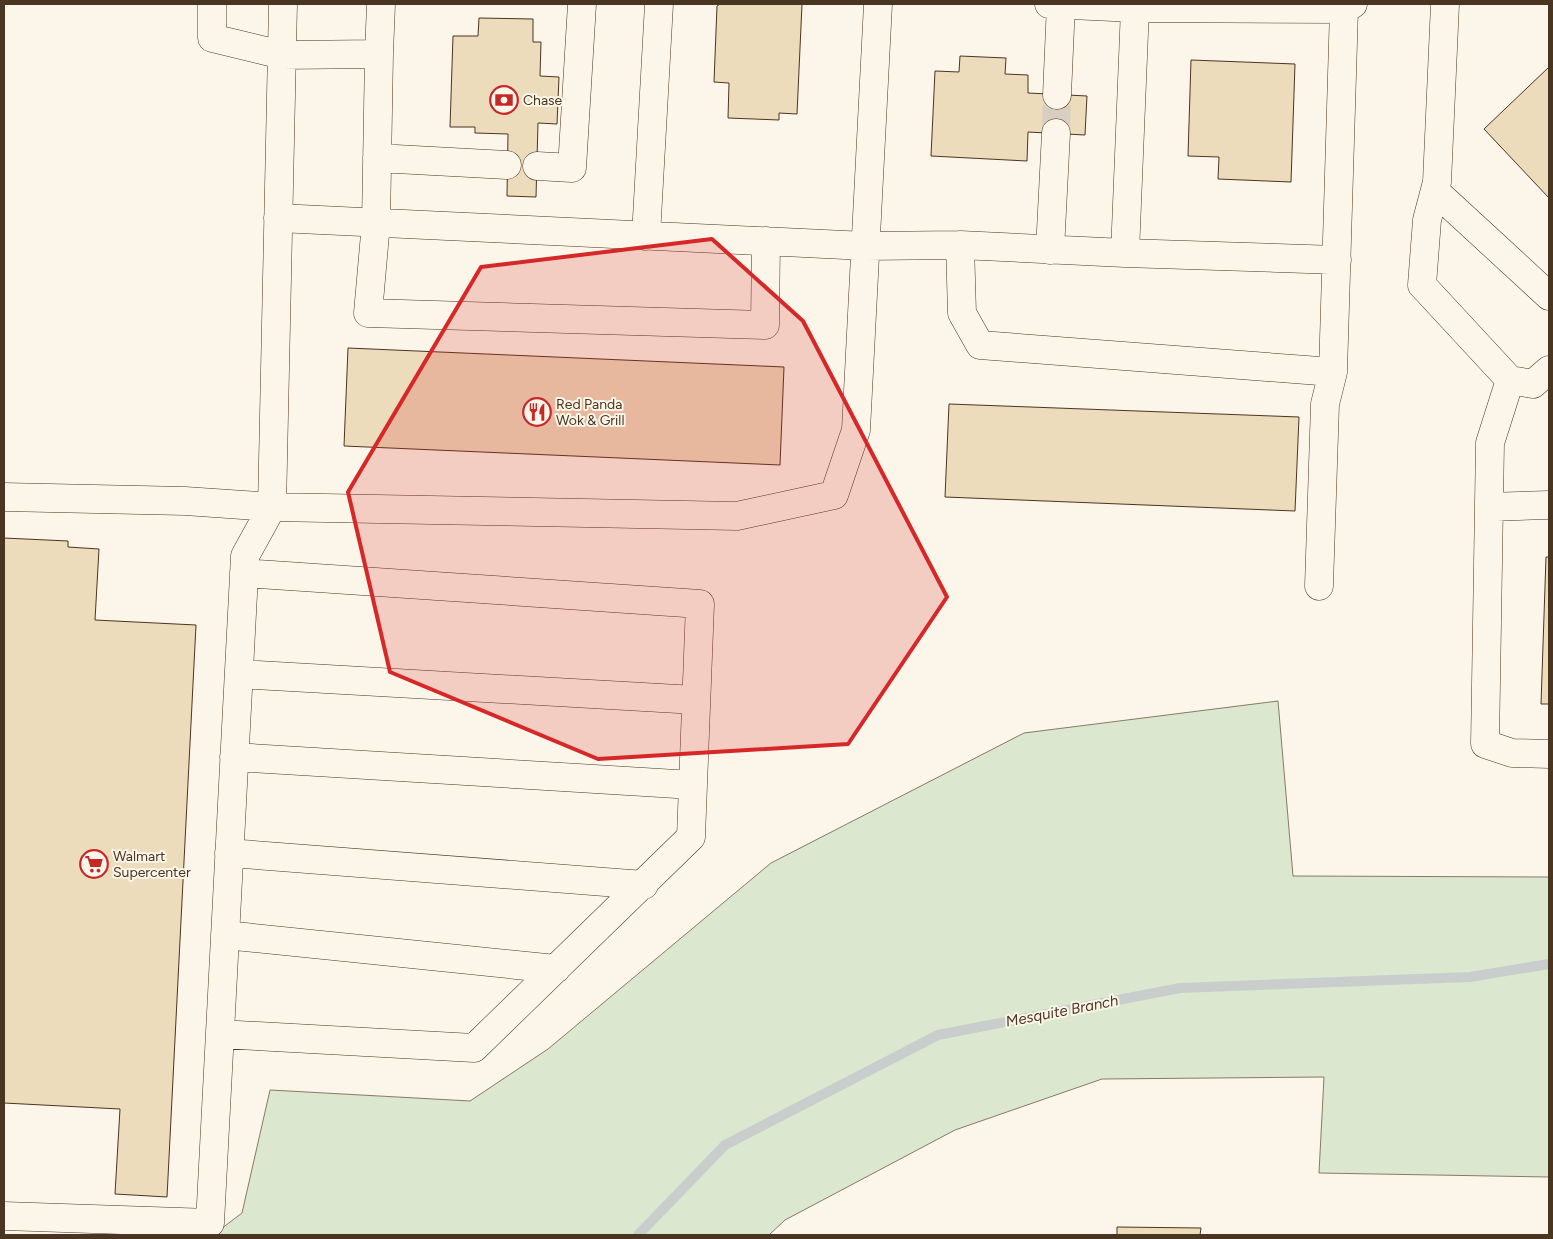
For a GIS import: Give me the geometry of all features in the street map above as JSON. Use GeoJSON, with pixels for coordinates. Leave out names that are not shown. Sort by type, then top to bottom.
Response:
{"type":"FeatureCollection","features":[{"type":"Feature","properties":{"kind":"lane"},"geometry":{"type":"LineString","coordinates":[[212,4],[212,38],[282,55],[379,54]]}},
{"type":"Feature","properties":{"kind":"lane"},"geometry":{"type":"LineString","coordinates":[[4,1216],[210,1223],[244,556],[272,507],[283,4]]}},
{"type":"Feature","properties":{"kind":"lane"},"geometry":{"type":"LineString","coordinates":[[381,4],[376,223],[368,313],[765,325],[766,241]]}},
{"type":"Feature","properties":{"kind":"lane"},"geometry":{"type":"LineString","coordinates":[[537,166],[572,168],[582,4]]}},
{"type":"Feature","properties":{"kind":"lane"},"geometry":{"type":"LineString","coordinates":[[646,236],[659,4]]}},
{"type":"Feature","properties":{"kind":"lane"},"geometry":{"type":"LineString","coordinates":[[4,497],[184,501],[272,507],[737,516],[834,495],[856,430],[878,4]]}},
{"type":"Feature","properties":{"kind":"lane"},"geometry":{"type":"LineString","coordinates":[[1049,4],[1135,8],[1349,6],[1336,260],[1333,372],[1325,404],[1319,586]]}},
{"type":"Feature","properties":{"kind":"lane"},"geometry":{"type":"LineString","coordinates":[[1057,95],[1061,4]]}},
{"type":"Feature","properties":{"kind":"lane"},"geometry":{"type":"LineString","coordinates":[[1445,4],[1437,182],[1427,220],[1422,285],[1510,380],[1533,384],[1549,370]]}},
{"type":"Feature","properties":{"kind":"lane"},"geometry":{"type":"LineString","coordinates":[[1125,253],[1135,8]]}},
{"type":"Feature","properties":{"kind":"lane"},"geometry":{"type":"LineString","coordinates":[[1050,250],[1056,134]]}},
{"type":"Feature","properties":{"kind":"lane"},"geometry":{"type":"LineString","coordinates":[[377,158],[507,165]]}},
{"type":"Feature","properties":{"kind":"lane"},"geometry":{"type":"LineString","coordinates":[[1435,191],[1549,296]]}},
{"type":"Feature","properties":{"kind":"lane"},"geometry":{"type":"LineString","coordinates":[[278,218],[866,246],[960,245],[1336,260]]}},
{"type":"Feature","properties":{"kind":"lane"},"geometry":{"type":"LineString","coordinates":[[960,245],[962,313],[980,345],[1333,372]]}},
{"type":"Feature","properties":{"kind":"lane"},"geometry":{"type":"LineString","coordinates":[[1510,380],[1490,443],[1485,744],[1512,752],[1549,754]]}},
{"type":"Feature","properties":{"kind":"lane"},"geometry":{"type":"LineString","coordinates":[[1489,507],[1549,505]]}},
{"type":"Feature","properties":{"kind":"lane"},"geometry":{"type":"LineString","coordinates":[[220,1034],[474,1048],[644,885],[691,837],[700,604],[244,574]]}},
{"type":"Feature","properties":{"kind":"lane"},"geometry":{"type":"LineString","coordinates":[[239,674],[696,700]]}},
{"type":"Feature","properties":{"kind":"lane"},"geometry":{"type":"LineString","coordinates":[[234,758],[693,785]]}},
{"type":"Feature","properties":{"kind":"lane"},"geometry":{"type":"LineString","coordinates":[[229,853],[644,885]]}},
{"type":"Feature","properties":{"kind":"lane"},"geometry":{"type":"LineString","coordinates":[[225,935],[556,969]]}},
{"type":"Feature","properties":{"kind":"highlighted area"},"geometry":{"type":"Polygon","coordinates":[[[712,239],[803,321],[947,597],[848,744],[598,759],[390,672],[348,492],[481,267],[712,239]]]}},
{"type":"Feature","properties":{"kind":"green space"},"geometry":{"type":"Polygon","coordinates":[[[1278,701],[1293,876],[1549,877],[1549,1177],[1319,1173],[1324,1077],[1102,1079],[955,1130],[785,1220],[769,1235],[213,1235],[242,1213],[270,1090],[470,1101],[548,1049],[771,863],[1024,733],[1278,701]]]}},
{"type":"Feature","properties":{"kind":"building"},"geometry":{"type":"Polygon","coordinates":[[[720,4],[802,4],[797,114],[779,113],[779,120],[728,118],[729,83],[714,82],[717,6],[720,4]]]}},
{"type":"Feature","properties":{"kind":"building","name":"Chase"},"geometry":{"type":"Polygon","coordinates":[[[479,18],[533,19],[533,42],[541,42],[540,76],[559,77],[557,124],[538,123],[536,197],[507,196],[508,134],[475,133],[475,127],[450,127],[453,36],[478,36],[479,18]]]}},
{"type":"Feature","properties":{"kind":"building"},"geometry":{"type":"Polygon","coordinates":[[[960,56],[1006,58],[1005,74],[1028,75],[1028,93],[1087,96],[1085,135],[1028,132],[1027,161],[931,156],[935,71],[959,72],[960,56]]]}},
{"type":"Feature","properties":{"kind":"building"},"geometry":{"type":"Polygon","coordinates":[[[1191,60],[1295,64],[1291,182],[1218,179],[1219,157],[1188,156],[1191,60]]]}},
{"type":"Feature","properties":{"kind":"building"},"geometry":{"type":"Polygon","coordinates":[[[1549,67],[1549,198],[1484,129],[1549,67]]]}},
{"type":"Feature","properties":{"kind":"building"},"geometry":{"type":"Polygon","coordinates":[[[348,348],[784,367],[780,465],[344,446],[348,348]]]}},
{"type":"Feature","properties":{"kind":"building"},"geometry":{"type":"Polygon","coordinates":[[[949,404],[1299,417],[1295,511],[945,497],[949,404]]]}},
{"type":"Feature","properties":{"kind":"building","name":"Walmart Supercenter"},"geometry":{"type":"Polygon","coordinates":[[[4,538],[68,541],[68,547],[99,549],[95,620],[196,625],[167,1197],[115,1194],[120,1109],[4,1103],[4,538]]]}},
{"type":"Feature","properties":{"kind":"building"},"geometry":{"type":"Polygon","coordinates":[[[1546,557],[1549,557],[1549,704],[1541,704],[1546,557]]]}},
{"type":"Feature","properties":{"kind":"building"},"geometry":{"type":"Polygon","coordinates":[[[1117,1227],[1201,1228],[1200,1235],[1117,1235],[1117,1227]]]}},
{"type":"Feature","properties":{"kind":"waterway","name":"Mesquite Branch"},"geometry":{"type":"LineString","coordinates":[[638,1235],[725,1145],[938,1035],[1180,988],[1470,977],[1549,964]]}},
{"type":"Feature","properties":{"kind":"tunnel"},"geometry":{"type":"LineString","coordinates":[[1056,133],[1057,95]]}},
{"type":"Feature","properties":{"kind":"place","name":"Chase"},"geometry":{"type":"Point","coordinates":[504,100]}},
{"type":"Feature","properties":{"kind":"place","name":"Red Panda Wok & Grill"},"geometry":{"type":"Point","coordinates":[537,412]}},
{"type":"Feature","properties":{"kind":"place","name":"Walmart Supercenter"},"geometry":{"type":"Point","coordinates":[94,864]}}]}
